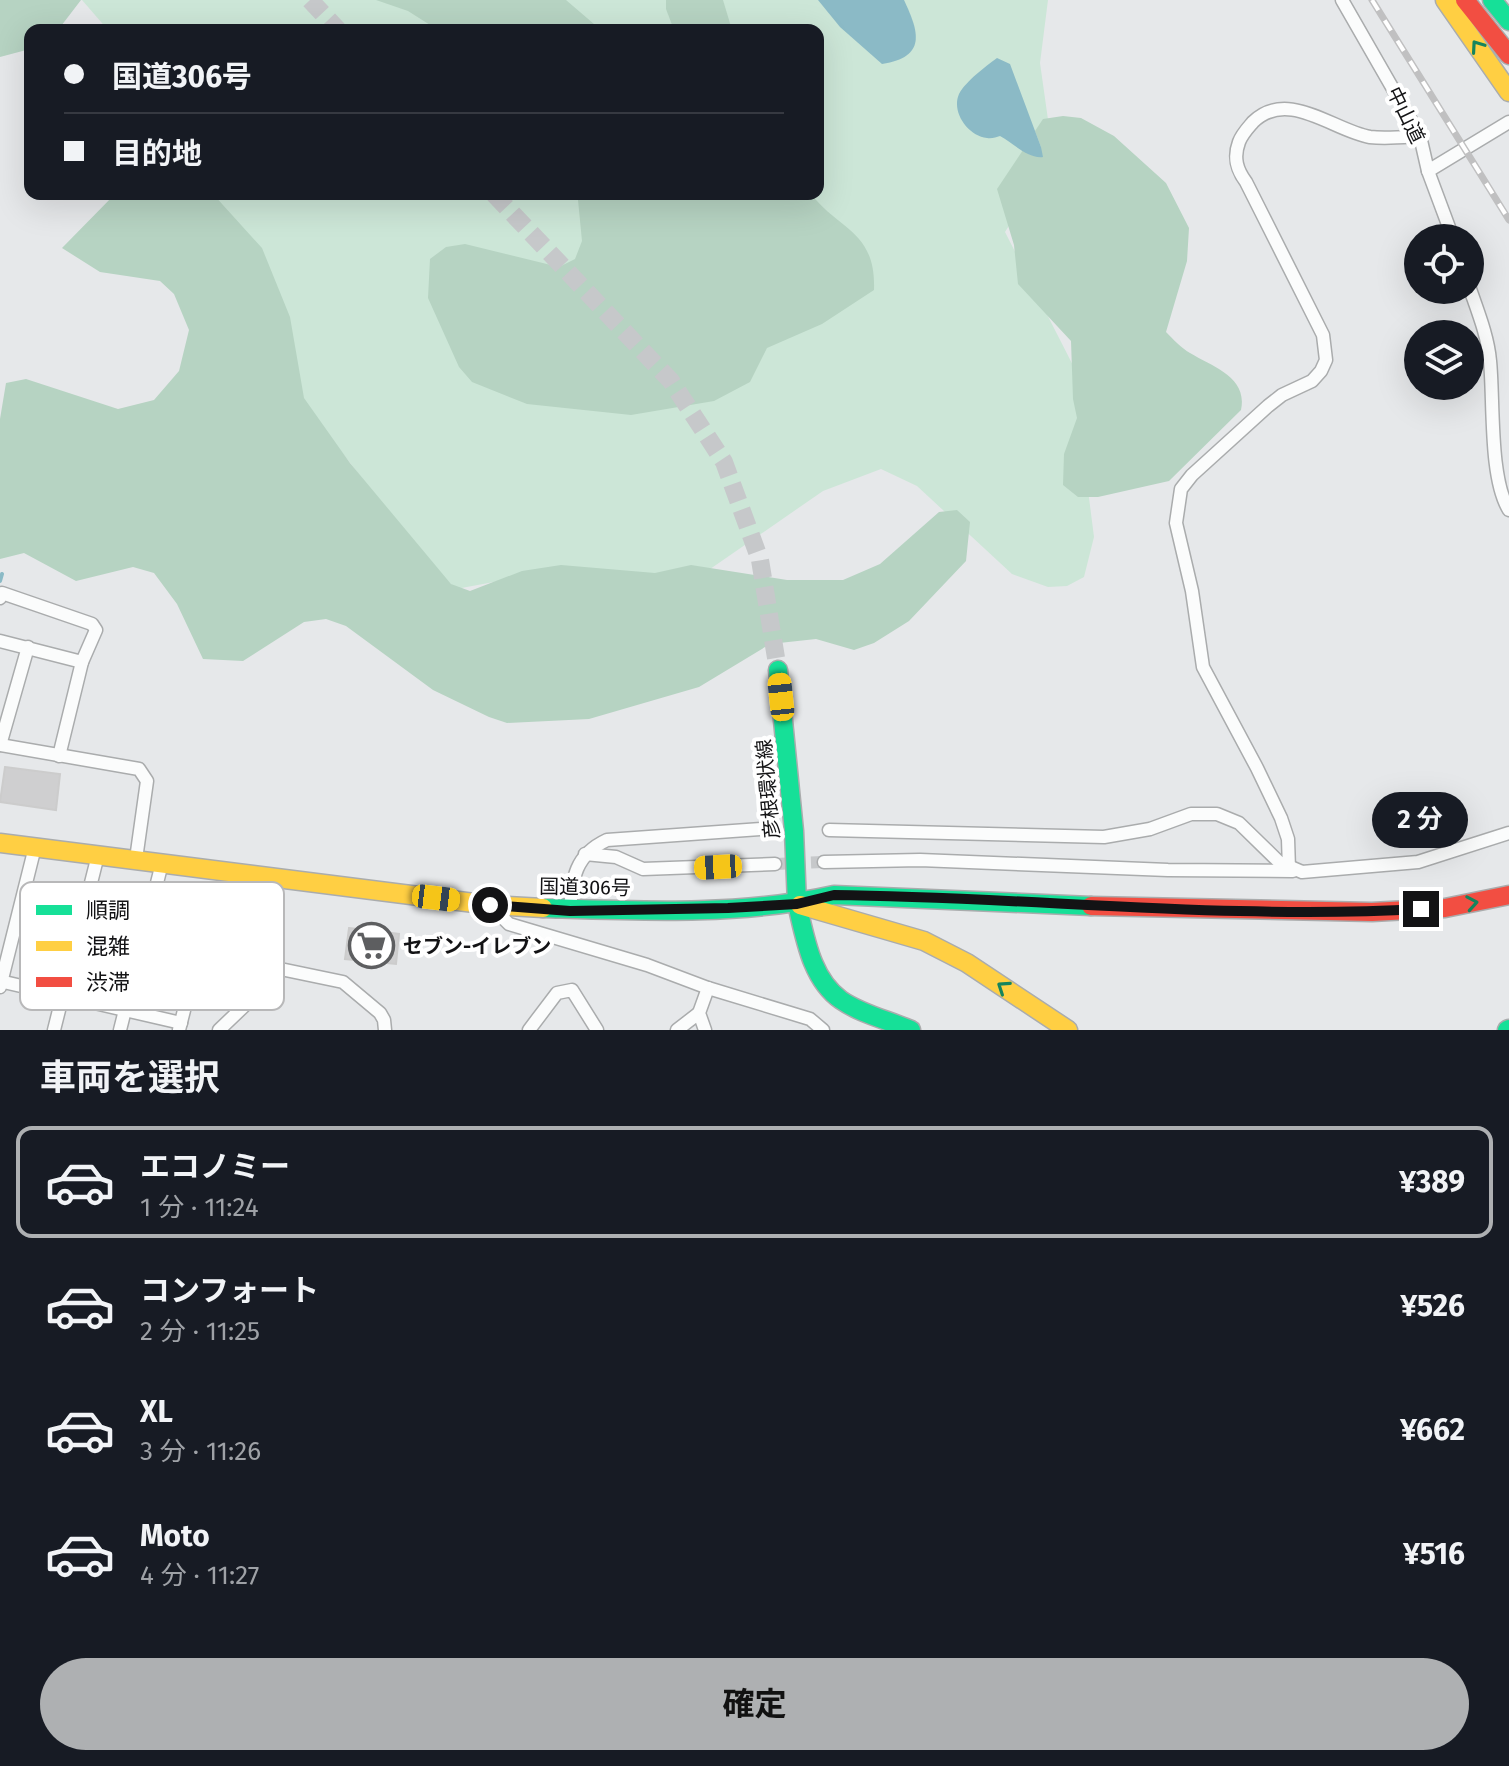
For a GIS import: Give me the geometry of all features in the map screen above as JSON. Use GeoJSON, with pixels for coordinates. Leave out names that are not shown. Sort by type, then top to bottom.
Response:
{"type":"FeatureCollection","features":[{"type":"Feature","properties":{"kind":"main road"},"geometry":{"type":"LineString","coordinates":[[1445,0],[1509,92]]}},
{"type":"Feature","properties":{"kind":"main road"},"geometry":{"type":"LineString","coordinates":[[1465,0],[1509,55]]}},
{"type":"Feature","properties":{"kind":"main road"},"geometry":{"type":"LineString","coordinates":[[1492,0],[1509,21]]}},
{"type":"Feature","properties":{"kind":"main road","name":"彦根環状線"},"geometry":{"type":"LineString","coordinates":[[778,670],[794,831],[797,904]]}},
{"type":"Feature","properties":{"kind":"main road","name":"国道306号"},"geometry":{"type":"LineString","coordinates":[[0,843],[490,905],[570,911],[797,904]]}},
{"type":"Feature","properties":{"kind":"main road"},"geometry":{"type":"LineString","coordinates":[[797,904],[834,895],[859,895],[1080,906],[1372,912],[1445,908],[1509,895]]}},
{"type":"Feature","properties":{"kind":"main road"},"geometry":{"type":"LineString","coordinates":[[797,904],[820,979],[840,1000],[911,1030]]}},
{"type":"Feature","properties":{"kind":"main road"},"geometry":{"type":"LineString","coordinates":[[797,904],[924,941],[967,963],[1068,1030]]}},
{"type":"Feature","properties":{"kind":"street","name":"中山道"},"geometry":{"type":"LineString","coordinates":[[1342,0],[1420,136],[1428,171],[1448,224]]}},
{"type":"Feature","properties":{"kind":"street"},"geometry":{"type":"LineString","coordinates":[[1296,870],[1281,818],[1203,667],[1192,591],[1176,523],[1181,489],[1192,475],[1282,395],[1312,381],[1326,360],[1323,335],[1238,171],[1236,150],[1244,131],[1258,118],[1280,110],[1309,113],[1367,136],[1420,136]]}},
{"type":"Feature","properties":{"kind":"street"},"geometry":{"type":"LineString","coordinates":[[1428,171],[1509,122]]}},
{"type":"Feature","properties":{"kind":"street"},"geometry":{"type":"LineString","coordinates":[[1474,304],[1490,358],[1496,454],[1502,494],[1509,510]]}},
{"type":"Feature","properties":{"kind":"street"},"geometry":{"type":"LineString","coordinates":[[0,598],[2,593],[92,624],[96,630],[82,662],[59,756]]}},
{"type":"Feature","properties":{"kind":"street"},"geometry":{"type":"LineString","coordinates":[[0,641],[82,662]]}},
{"type":"Feature","properties":{"kind":"street"},"geometry":{"type":"LineString","coordinates":[[28,647],[0,745],[139,769],[147,781],[136,859]]}},
{"type":"Feature","properties":{"kind":"street"},"geometry":{"type":"LineString","coordinates":[[829,830],[1104,837],[1136,833],[1178,817],[1205,812],[1239,823],[1279,862],[1296,870]]}},
{"type":"Feature","properties":{"kind":"street"},"geometry":{"type":"LineString","coordinates":[[570,911],[573,874],[585,854],[607,840],[774,828]]}},
{"type":"Feature","properties":{"kind":"street"},"geometry":{"type":"LineString","coordinates":[[824,862],[920,860],[1168,870],[1296,870],[1418,862],[1509,833]]}},
{"type":"Feature","properties":{"kind":"street"},"geometry":{"type":"LineString","coordinates":[[26,882],[35,847]]}},
{"type":"Feature","properties":{"kind":"street"},"geometry":{"type":"LineString","coordinates":[[585,854],[616,857],[643,869],[775,864]]}},
{"type":"Feature","properties":{"kind":"street"},"geometry":{"type":"LineString","coordinates":[[91,882],[98,855]]}},
{"type":"Feature","properties":{"kind":"street"},"geometry":{"type":"LineString","coordinates":[[157,882],[162,863]]}},
{"type":"Feature","properties":{"kind":"street"},"geometry":{"type":"LineString","coordinates":[[272,877],[272,882]]}},
{"type":"Feature","properties":{"kind":"street"},"geometry":{"type":"LineString","coordinates":[[490,905],[509,924],[647,965],[708,988],[810,1019],[823,1030]]}},
{"type":"Feature","properties":{"kind":"street"},"geometry":{"type":"LineString","coordinates":[[1,983],[20,907]]}},
{"type":"Feature","properties":{"kind":"street"},"geometry":{"type":"LineString","coordinates":[[284,970],[343,982],[380,1013],[385,1030]]}},
{"type":"Feature","properties":{"kind":"street"},"geometry":{"type":"LineString","coordinates":[[677,1030],[699,1013],[708,988]]}},
{"type":"Feature","properties":{"kind":"street"},"geometry":{"type":"LineString","coordinates":[[529,1030],[557,993],[572,990],[597,1030]]}},
{"type":"Feature","properties":{"kind":"street"},"geometry":{"type":"LineString","coordinates":[[54,1030],[59,1010]]}},
{"type":"Feature","properties":{"kind":"street"},"geometry":{"type":"LineString","coordinates":[[120,1030],[125,1010],[180,1027]]}},
{"type":"Feature","properties":{"kind":"street"},"geometry":{"type":"LineString","coordinates":[[220,1028],[239,1010]]}},
{"type":"Feature","properties":{"kind":"street"},"geometry":{"type":"LineString","coordinates":[[699,1013],[705,1030]]}},
{"type":"Feature","properties":{"kind":"street"},"geometry":{"type":"LineString","coordinates":[[220,1028],[236,1030]]}},
{"type":"Feature","properties":{"kind":"green space"},"geometry":{"type":"Polygon","coordinates":[[[0,0],[81,0],[63,24],[24,24],[24,51],[0,57],[0,0]]]}},
{"type":"Feature","properties":{"kind":"green space"},"geometry":{"type":"Polygon","coordinates":[[[82,0],[1048,0],[1040,63],[1053,155],[1005,232],[1083,385],[1082,443],[1094,537],[1084,577],[1067,586],[1048,587],[1012,574],[917,486],[881,469],[823,491],[700,576],[548,572],[456,589],[423,557],[296,393],[212,200],[824,200],[824,24],[103,24],[82,0]]]}},
{"type":"Feature","properties":{"kind":"green space"},"geometry":{"type":"Polygon","coordinates":[[[376,0],[566,0],[594,24],[429,24],[408,11],[376,0]]]}},
{"type":"Feature","properties":{"kind":"green space"},"geometry":{"type":"Polygon","coordinates":[[[666,0],[723,0],[730,24],[672,24],[666,0]]]}},
{"type":"Feature","properties":{"kind":"green space"},"geometry":{"type":"Polygon","coordinates":[[[1063,116],[1081,118],[1114,136],[1166,183],[1189,228],[1187,261],[1166,332],[1187,351],[1227,374],[1239,389],[1242,399],[1241,410],[1169,481],[1098,497],[1078,497],[1063,485],[1064,454],[1077,418],[1073,399],[1071,341],[1018,284],[1014,245],[997,189],[1023,150],[1027,153],[1041,147],[1035,131],[1043,119],[1063,116]]]}},
{"type":"Feature","properties":{"kind":"green space"},"geometry":{"type":"Polygon","coordinates":[[[109,200],[218,200],[262,248],[290,317],[304,398],[350,463],[451,584],[470,591],[522,571],[561,565],[655,573],[691,565],[787,580],[843,580],[880,564],[939,512],[957,510],[970,522],[966,561],[909,621],[874,643],[854,650],[816,639],[770,644],[699,687],[589,719],[507,723],[489,717],[433,690],[346,626],[326,619],[304,622],[243,661],[203,659],[177,604],[154,573],[133,567],[76,581],[24,553],[0,559],[0,419],[6,383],[26,379],[118,409],[154,400],[179,371],[189,330],[174,294],[160,281],[100,272],[62,248],[109,200]]]}},
{"type":"Feature","properties":{"kind":"green space"},"geometry":{"type":"Polygon","coordinates":[[[578,200],[816,200],[863,243],[873,270],[874,290],[822,324],[767,348],[750,382],[714,401],[631,415],[527,404],[472,382],[459,367],[428,298],[430,259],[446,247],[465,244],[559,267],[575,259],[582,241],[578,200]]]}},
{"type":"Feature","properties":{"kind":"water"},"geometry":{"type":"Polygon","coordinates":[[[818,0],[904,0],[915,32],[913,49],[907,56],[882,64],[840,27],[818,0]]]}},
{"type":"Feature","properties":{"kind":"water"},"geometry":{"type":"Polygon","coordinates":[[[997,58],[1010,64],[1043,157],[1026,153],[1000,136],[991,138],[973,133],[959,115],[957,101],[962,89],[997,58]]]}},
{"type":"Feature","properties":{"kind":"building"},"geometry":{"type":"Polygon","coordinates":[[[5,767],[60,774],[56,810],[0,802],[5,767]]]}},
{"type":"Feature","properties":{"kind":"building","name":"セブン-イレブン"},"geometry":{"type":"Polygon","coordinates":[[[349,928],[399,934],[396,964],[345,959],[349,928]]]}},
{"type":"Feature","properties":{"kind":"waterway"},"geometry":{"type":"LineString","coordinates":[[0,581],[2,574]]}},
{"type":"Feature","properties":{"kind":"tunnel"},"geometry":{"type":"LineString","coordinates":[[310,0],[332,24]]}},
{"type":"Feature","properties":{"kind":"tunnel"},"geometry":{"type":"LineString","coordinates":[[500,200],[671,381],[724,462],[760,560],[778,670]]}},
{"type":"Feature","properties":{"kind":"tunnel"},"geometry":{"type":"LineString","coordinates":[[775,864],[824,862]]}},
{"type":"Feature","properties":{"kind":"railway"},"geometry":{"type":"LineString","coordinates":[[1372,0],[1509,220]]}},
{"type":"Feature","properties":{"kind":"traffic: fast"},"geometry":{"type":"LineString","coordinates":[[1492,0],[1509,21]]}},
{"type":"Feature","properties":{"kind":"traffic: fast"},"geometry":{"type":"LineString","coordinates":[[778,670],[794,831],[797,904]]}},
{"type":"Feature","properties":{"kind":"traffic: fast"},"geometry":{"type":"LineString","coordinates":[[543,908],[652,911],[726,909],[834,895],[1091,906]]}},
{"type":"Feature","properties":{"kind":"traffic: fast"},"geometry":{"type":"LineString","coordinates":[[797,904],[816,969],[831,991],[857,1009],[911,1030]]}},
{"type":"Feature","properties":{"kind":"traffic: slow"},"geometry":{"type":"LineString","coordinates":[[1445,0],[1509,92]]}},
{"type":"Feature","properties":{"kind":"traffic: slow"},"geometry":{"type":"LineString","coordinates":[[0,843],[490,905],[543,908]]}},
{"type":"Feature","properties":{"kind":"traffic: slow"},"geometry":{"type":"LineString","coordinates":[[800,905],[924,941],[967,963],[1068,1030]]}},
{"type":"Feature","properties":{"kind":"traffic: jam"},"geometry":{"type":"LineString","coordinates":[[1465,0],[1509,55]]}},
{"type":"Feature","properties":{"kind":"traffic: jam"},"geometry":{"type":"LineString","coordinates":[[1091,906],[1372,912],[1445,908],[1509,895]]}},
{"type":"Feature","properties":{"kind":"place","name":"セブン-イレブン"},"geometry":{"type":"Point","coordinates":[372,946]}},
{"type":"Feature","properties":{"kind":"route"},"geometry":{"type":"LineString","coordinates":[[490,905],[570,911],[728,908],[797,904],[834,895],[1080,906],[1323,912],[1421,909]]}}]}
